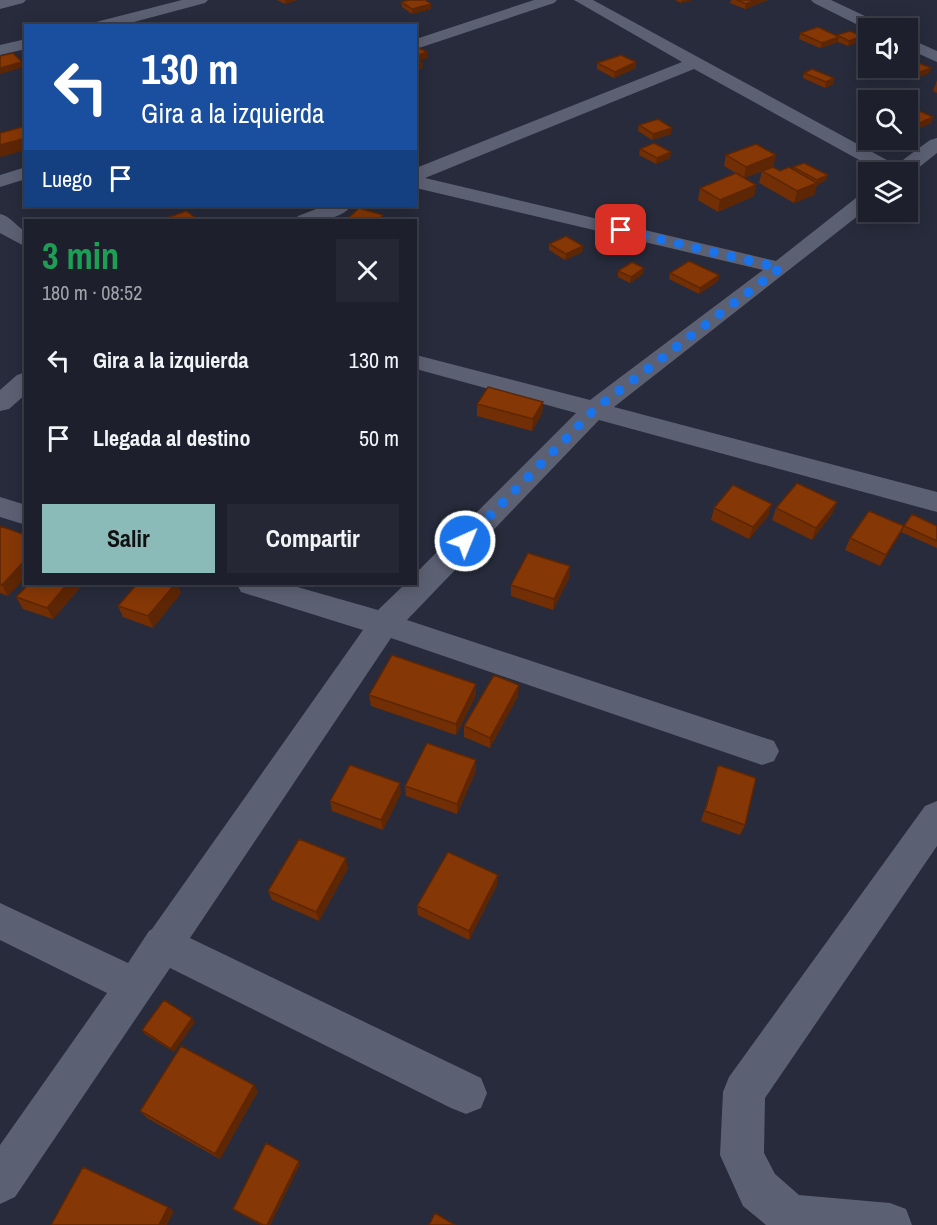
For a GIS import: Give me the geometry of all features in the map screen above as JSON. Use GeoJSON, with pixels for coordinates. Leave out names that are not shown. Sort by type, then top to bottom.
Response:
{"type":"FeatureCollection","features":[{"type":"Feature","properties":{"kind":"street"},"geometry":{"type":"LineString","coordinates":[[0,4],[18,0]]}},
{"type":"Feature","properties":{"kind":"street"},"geometry":{"type":"LineString","coordinates":[[106,24],[200,0]]}},
{"type":"Feature","properties":{"kind":"street"},"geometry":{"type":"LineString","coordinates":[[417,44],[549,0]]}},
{"type":"Feature","properties":{"kind":"street"},"geometry":{"type":"LineString","coordinates":[[582,0],[876,162]]}},
{"type":"Feature","properties":{"kind":"street"},"geometry":{"type":"LineString","coordinates":[[819,0],[858,19]]}},
{"type":"Feature","properties":{"kind":"street"},"geometry":{"type":"LineString","coordinates":[[0,50],[24,44]]}},
{"type":"Feature","properties":{"kind":"street"},"geometry":{"type":"LineString","coordinates":[[918,48],[937,57]]}},
{"type":"Feature","properties":{"kind":"street"},"geometry":{"type":"LineString","coordinates":[[417,175],[693,63]]}},
{"type":"Feature","properties":{"kind":"street"},"geometry":{"type":"LineString","coordinates":[[913,162],[937,144]]}},
{"type":"Feature","properties":{"kind":"street"},"geometry":{"type":"LineString","coordinates":[[0,181],[24,174]]}},
{"type":"Feature","properties":{"kind":"street"},"geometry":{"type":"LineString","coordinates":[[417,182],[780,268]]}},
{"type":"Feature","properties":{"kind":"street"},"geometry":{"type":"LineString","coordinates":[[0,1182],[384,624],[595,409],[858,206]]}},
{"type":"Feature","properties":{"kind":"street"},"geometry":{"type":"LineString","coordinates":[[308,219],[338,207]]}},
{"type":"Feature","properties":{"kind":"street"},"geometry":{"type":"LineString","coordinates":[[0,220],[9,231],[24,240]]}},
{"type":"Feature","properties":{"kind":"street"},"geometry":{"type":"LineString","coordinates":[[417,362],[937,502]]}},
{"type":"Feature","properties":{"kind":"street"},"geometry":{"type":"LineString","coordinates":[[0,403],[24,382]]}},
{"type":"Feature","properties":{"kind":"street"},"geometry":{"type":"LineString","coordinates":[[0,507],[24,514]]}},
{"type":"Feature","properties":{"kind":"street"},"geometry":{"type":"LineString","coordinates":[[254,585],[384,624],[762,751]]}},
{"type":"Feature","properties":{"kind":"street"},"geometry":{"type":"LineString","coordinates":[[890,1225],[790,1216],[759,1190],[742,1155],[744,1092],[937,818]]}},
{"type":"Feature","properties":{"kind":"street"},"geometry":{"type":"LineString","coordinates":[[0,921],[134,986]]}},
{"type":"Feature","properties":{"kind":"street"},"geometry":{"type":"LineString","coordinates":[[162,945],[466,1093]]}},
{"type":"Feature","properties":{"kind":"building"},"geometry":{"type":"Polygon","coordinates":[[[425,0],[431,4],[412,9],[401,2],[425,0]]]}},
{"type":"Feature","properties":{"kind":"building"},"geometry":{"type":"Polygon","coordinates":[[[737,0],[755,0],[746,4],[737,0]]]}},
{"type":"Feature","properties":{"kind":"building"},"geometry":{"type":"Polygon","coordinates":[[[818,27],[839,37],[822,43],[800,33],[818,27]]]}},
{"type":"Feature","properties":{"kind":"building"},"geometry":{"type":"Polygon","coordinates":[[[850,31],[858,34],[858,38],[849,41],[837,35],[850,31]]]}},
{"type":"Feature","properties":{"kind":"building"},"geometry":{"type":"Polygon","coordinates":[[[419,48],[427,52],[417,56],[419,48]]]}},
{"type":"Feature","properties":{"kind":"building"},"geometry":{"type":"Polygon","coordinates":[[[13,53],[22,62],[0,68],[0,56],[13,53]]]}},
{"type":"Feature","properties":{"kind":"building"},"geometry":{"type":"Polygon","coordinates":[[[621,55],[636,62],[615,72],[597,63],[621,55]]]}},
{"type":"Feature","properties":{"kind":"building"},"geometry":{"type":"Polygon","coordinates":[[[918,63],[931,68],[918,73],[918,63]]]}},
{"type":"Feature","properties":{"kind":"building"},"geometry":{"type":"Polygon","coordinates":[[[812,69],[834,78],[826,82],[804,73],[812,69]]]}},
{"type":"Feature","properties":{"kind":"building"},"geometry":{"type":"Polygon","coordinates":[[[918,110],[933,117],[918,124],[918,110]]]}},
{"type":"Feature","properties":{"kind":"building"},"geometry":{"type":"Polygon","coordinates":[[[658,119],[672,128],[653,134],[639,125],[658,119]]]}},
{"type":"Feature","properties":{"kind":"building"},"geometry":{"type":"Polygon","coordinates":[[[24,127],[24,139],[0,145],[0,133],[24,127]]]}},
{"type":"Feature","properties":{"kind":"building"},"geometry":{"type":"Polygon","coordinates":[[[654,143],[671,152],[657,158],[640,149],[654,143]]]}},
{"type":"Feature","properties":{"kind":"building"},"geometry":{"type":"Polygon","coordinates":[[[756,144],[776,155],[746,167],[726,155],[756,144]]]}},
{"type":"Feature","properties":{"kind":"building"},"geometry":{"type":"Polygon","coordinates":[[[804,163],[828,175],[817,180],[793,167],[804,163]]]}},
{"type":"Feature","properties":{"kind":"building"},"geometry":{"type":"Polygon","coordinates":[[[773,167],[780,171],[789,167],[817,183],[797,191],[762,171],[773,167]]]}},
{"type":"Feature","properties":{"kind":"building"},"geometry":{"type":"Polygon","coordinates":[[[736,173],[756,185],[720,200],[700,188],[736,173]]]}},
{"type":"Feature","properties":{"kind":"building"},"geometry":{"type":"Polygon","coordinates":[[[359,208],[383,215],[379,219],[347,219],[359,208]]]}},
{"type":"Feature","properties":{"kind":"building"},"geometry":{"type":"Polygon","coordinates":[[[186,211],[198,219],[164,219],[186,211]]]}},
{"type":"Feature","properties":{"kind":"building"},"geometry":{"type":"Polygon","coordinates":[[[566,236],[583,246],[566,254],[549,244],[566,236]]]}},
{"type":"Feature","properties":{"kind":"building"},"geometry":{"type":"Polygon","coordinates":[[[689,261],[719,275],[700,288],[670,273],[689,261]]]}},
{"type":"Feature","properties":{"kind":"building"},"geometry":{"type":"Polygon","coordinates":[[[632,262],[644,268],[631,277],[618,271],[632,262]]]}},
{"type":"Feature","properties":{"kind":"building"},"geometry":{"type":"Polygon","coordinates":[[[488,387],[543,402],[533,419],[477,404],[488,387]]]}},
{"type":"Feature","properties":{"kind":"building"},"geometry":{"type":"Polygon","coordinates":[[[797,483],[837,502],[816,528],[776,508],[797,483]]]}},
{"type":"Feature","properties":{"kind":"building"},"geometry":{"type":"Polygon","coordinates":[[[733,485],[772,504],[753,527],[714,508],[733,485]]]}},
{"type":"Feature","properties":{"kind":"building"},"geometry":{"type":"Polygon","coordinates":[[[869,511],[904,526],[886,555],[850,538],[869,511]]]}},
{"type":"Feature","properties":{"kind":"building"},"geometry":{"type":"Polygon","coordinates":[[[912,514],[937,526],[937,541],[904,526],[912,514]]]}},
{"type":"Feature","properties":{"kind":"building"},"geometry":{"type":"Polygon","coordinates":[[[0,526],[24,534],[24,561],[2,585],[0,584],[0,526]]]}},
{"type":"Feature","properties":{"kind":"building"},"geometry":{"type":"Polygon","coordinates":[[[528,553],[570,566],[554,599],[511,585],[528,553]]]}},
{"type":"Feature","properties":{"kind":"building"},"geometry":{"type":"Polygon","coordinates":[[[28,585],[66,585],[47,608],[16,597],[28,585]]]}},
{"type":"Feature","properties":{"kind":"building"},"geometry":{"type":"Polygon","coordinates":[[[136,585],[174,585],[148,616],[118,606],[136,585]]]}},
{"type":"Feature","properties":{"kind":"building"},"geometry":{"type":"Polygon","coordinates":[[[392,655],[476,684],[456,724],[369,695],[392,655]]]}},
{"type":"Feature","properties":{"kind":"building"},"geometry":{"type":"Polygon","coordinates":[[[494,675],[519,685],[490,738],[464,726],[494,675]]]}},
{"type":"Feature","properties":{"kind":"building"},"geometry":{"type":"Polygon","coordinates":[[[427,743],[476,760],[457,804],[405,786],[427,743]]]}},
{"type":"Feature","properties":{"kind":"building"},"geometry":{"type":"Polygon","coordinates":[[[350,765],[400,783],[381,820],[330,801],[350,765]]]}},
{"type":"Feature","properties":{"kind":"building"},"geometry":{"type":"Polygon","coordinates":[[[718,765],[756,778],[745,825],[705,811],[718,765]]]}},
{"type":"Feature","properties":{"kind":"building"},"geometry":{"type":"Polygon","coordinates":[[[299,839],[346,858],[316,912],[268,891],[299,839]]]}},
{"type":"Feature","properties":{"kind":"building"},"geometry":{"type":"Polygon","coordinates":[[[448,852],[498,875],[469,931],[417,906],[448,852]]]}},
{"type":"Feature","properties":{"kind":"building"},"geometry":{"type":"Polygon","coordinates":[[[164,1000],[192,1018],[171,1049],[142,1030],[164,1000]]]}},
{"type":"Feature","properties":{"kind":"building"},"geometry":{"type":"Polygon","coordinates":[[[181,1046],[254,1085],[215,1154],[140,1111],[181,1046]]]}},
{"type":"Feature","properties":{"kind":"building"},"geometry":{"type":"Polygon","coordinates":[[[266,1143],[299,1161],[267,1225],[263,1225],[233,1209],[266,1143]]]}},
{"type":"Feature","properties":{"kind":"building"},"geometry":{"type":"Polygon","coordinates":[[[83,1167],[168,1207],[159,1225],[51,1225],[83,1167]]]}},
{"type":"Feature","properties":{"kind":"building"},"geometry":{"type":"Polygon","coordinates":[[[435,1213],[455,1225],[429,1225],[435,1213]]]}},
{"type":"Feature","properties":{"kind":"route"},"geometry":{"type":"LineString","coordinates":[[465,541],[595,409],[780,268],[621,230]]}}]}
